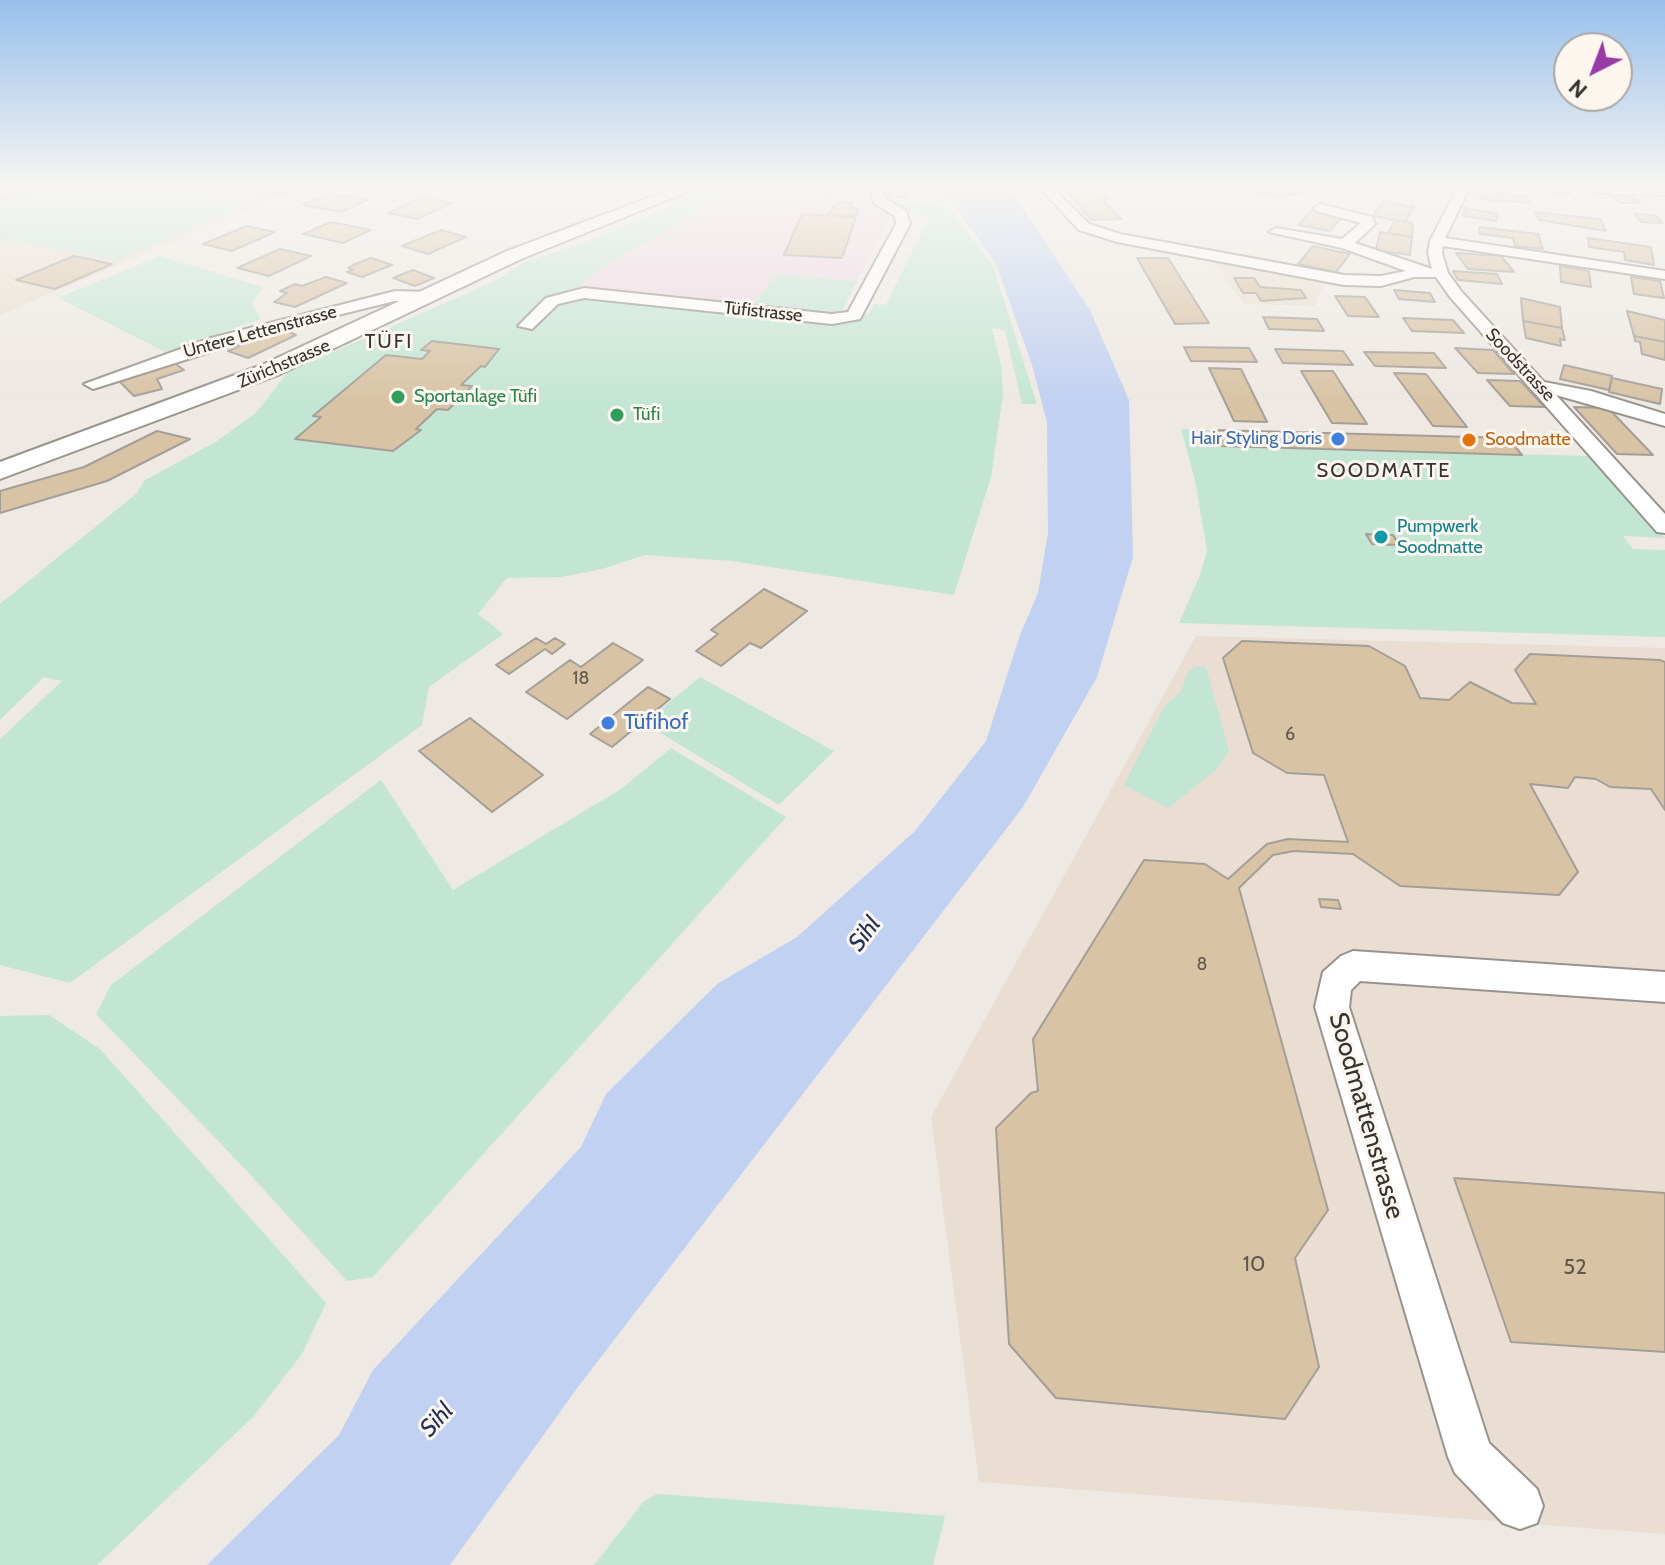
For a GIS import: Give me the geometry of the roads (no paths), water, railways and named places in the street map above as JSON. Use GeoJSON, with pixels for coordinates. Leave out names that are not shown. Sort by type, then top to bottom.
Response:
{"type":"FeatureCollection","features":[{"type":"Feature","properties":{"kind":"main road","name":"Zürichstrasse"},"geometry":{"type":"LineString","coordinates":[[0,471],[270,370],[510,258]]}},
{"type":"Feature","properties":{"kind":"main road","name":"Zürichstrasse"},"geometry":{"type":"LineString","coordinates":[[0,461],[87,438]]}},
{"type":"Feature","properties":{"kind":"street","name":"Tüfistrasse"},"geometry":{"type":"LineString","coordinates":[[526,326],[552,301],[584,293],[832,319],[854,316],[885,258]]}},
{"type":"Feature","properties":{"kind":"street"},"geometry":{"type":"LineString","coordinates":[[1225,258],[1344,280],[1381,281],[1432,273]]}},
{"type":"Feature","properties":{"kind":"street"},"geometry":{"type":"LineString","coordinates":[[1387,258],[1432,273]]}},
{"type":"Feature","properties":{"kind":"street","name":"Soodstrasse"},"geometry":{"type":"LineString","coordinates":[[1434,258],[1432,273],[1541,387],[1665,527]]}},
{"type":"Feature","properties":{"kind":"street"},"geometry":{"type":"LineString","coordinates":[[1551,258],[1665,275]]}},
{"type":"Feature","properties":{"kind":"street","name":"Untere Lettenstrasse"},"geometry":{"type":"LineString","coordinates":[[93,384],[270,328],[395,296],[429,297]]}},
{"type":"Feature","properties":{"kind":"street"},"geometry":{"type":"LineString","coordinates":[[1541,387],[1585,395],[1665,420]]}},
{"type":"Feature","properties":{"kind":"street","name":"Soodmattenstrasse"},"geometry":{"type":"LineString","coordinates":[[1520,1506],[1471,1457],[1332,1007],[1335,983],[1353,966],[1665,987]]}},
{"type":"Feature","properties":{"kind":"water","name":"Sihl"},"geometry":{"type":"Polygon","coordinates":[[[992,258],[1056,258],[1090,310],[1129,400],[1133,557],[1097,677],[1023,807],[578,1387],[450,1565],[207,1565],[339,1435],[373,1370],[581,1147],[606,1094],[717,984],[797,937],[915,831],[986,741],[1020,635],[1038,593],[1048,533],[1047,422],[1032,365],[992,258]]]}},
{"type":"Feature","properties":{"kind":"place","name":"Sportanlage Tüfi"},"geometry":{"type":"Point","coordinates":[398,397]}},
{"type":"Feature","properties":{"kind":"place","name":"Tüfi"},"geometry":{"type":"Point","coordinates":[617,415]}},
{"type":"Feature","properties":{"kind":"place","name":"Hair Styling Doris"},"geometry":{"type":"Point","coordinates":[1338,439]}},
{"type":"Feature","properties":{"kind":"place","name":"Soodmatte"},"geometry":{"type":"Point","coordinates":[1469,440]}},
{"type":"Feature","properties":{"kind":"place","name":"Pumpwerk Soodmatte"},"geometry":{"type":"Point","coordinates":[1381,537]}},
{"type":"Feature","properties":{"kind":"place","name":"Tüfihof"},"geometry":{"type":"Point","coordinates":[608,723]}},
{"type":"Feature","properties":{"kind":"district","name":"TÜFI"},"geometry":{"type":"Point","coordinates":[389,342]}},
{"type":"Feature","properties":{"kind":"district","name":"SOODMATTE"},"geometry":{"type":"Point","coordinates":[1384,471]}}]}
